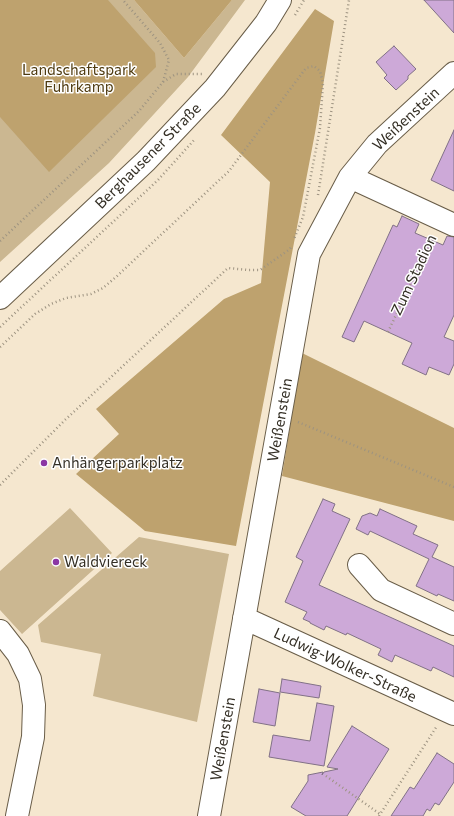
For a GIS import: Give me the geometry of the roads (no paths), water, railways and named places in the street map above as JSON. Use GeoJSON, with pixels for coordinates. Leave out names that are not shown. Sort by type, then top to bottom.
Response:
{"type":"FeatureCollection","features":[{"type":"Feature","properties":{"kind":"street","name":"Berghausener Straße"},"geometry":{"type":"LineString","coordinates":[[0,298],[146,161],[215,88],[266,23],[280,0]]}},
{"type":"Feature","properties":{"kind":"street","name":"Weißenstein"},"geometry":{"type":"LineString","coordinates":[[209,816],[309,254],[350,177],[377,144],[454,74]]}},
{"type":"Feature","properties":{"kind":"street","name":"Zum Stadion"},"geometry":{"type":"LineString","coordinates":[[350,177],[447,222]]}},
{"type":"Feature","properties":{"kind":"street"},"geometry":{"type":"LineString","coordinates":[[359,565],[381,590],[454,624]]}},
{"type":"Feature","properties":{"kind":"street","name":"Ludwig-Wolker-Straße"},"geometry":{"type":"LineString","coordinates":[[244,618],[450,713]]}},
{"type":"Feature","properties":{"kind":"street"},"geometry":{"type":"LineString","coordinates":[[0,631],[18,654],[30,679],[34,705],[33,737],[17,816]]}},
{"type":"Feature","properties":{"kind":"place","name":"Anhängerparkplatz"},"geometry":{"type":"Point","coordinates":[44,463]}},
{"type":"Feature","properties":{"kind":"place","name":"Waldviereck"},"geometry":{"type":"Point","coordinates":[56,562]}},
{"type":"Feature","properties":{"kind":"park label","name":"Landschaftspark Fuhrkamp"},"geometry":{"type":"Point","coordinates":[79,78]}}]}
